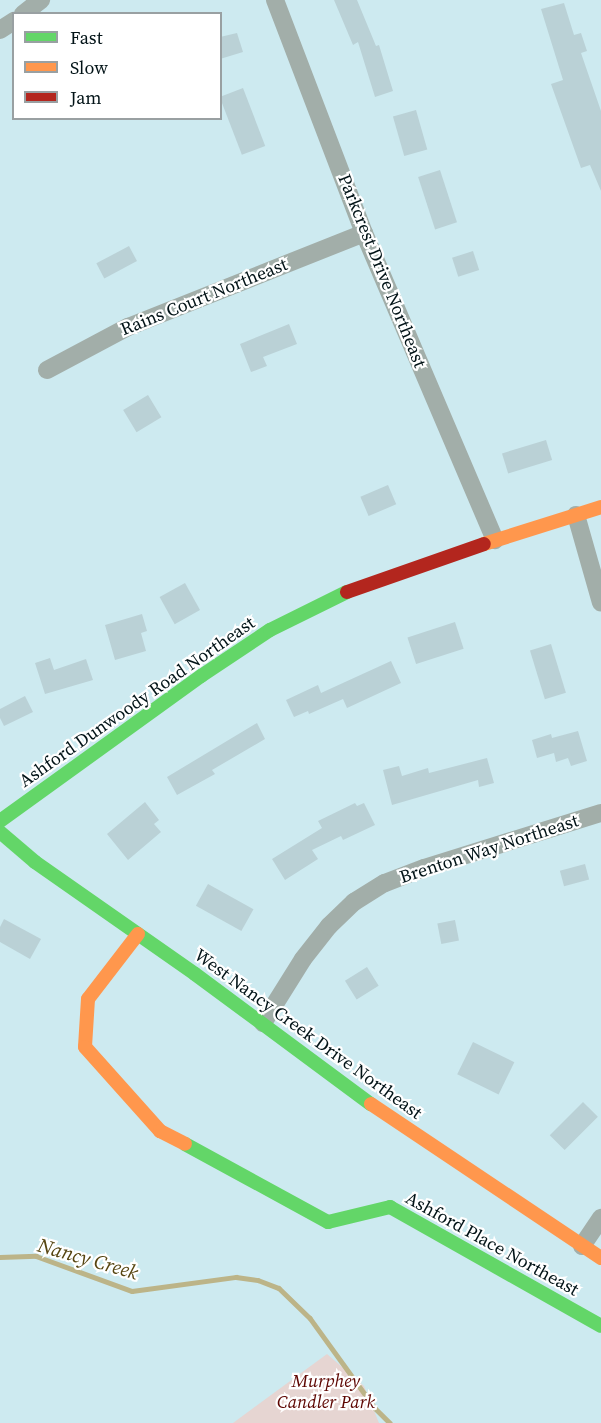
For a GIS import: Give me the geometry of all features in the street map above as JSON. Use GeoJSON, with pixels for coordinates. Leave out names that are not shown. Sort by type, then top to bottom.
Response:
{"type":"FeatureCollection","features":[{"type":"Feature","properties":{"kind":"street"},"geometry":{"type":"LineString","coordinates":[[26,12],[41,0]]}},
{"type":"Feature","properties":{"kind":"street","name":"Parkcrest Drive Northeast"},"geometry":{"type":"LineString","coordinates":[[275,0],[364,233],[495,540]]}},
{"type":"Feature","properties":{"kind":"street","name":"Rains Court Northeast"},"geometry":{"type":"LineString","coordinates":[[47,370],[128,327],[364,233]]}},
{"type":"Feature","properties":{"kind":"street","name":"Ashford Dunwoody Road Northeast"},"geometry":{"type":"LineString","coordinates":[[0,821],[201,676],[270,630],[344,594],[495,540],[601,507]]}},
{"type":"Feature","properties":{"kind":"street"},"geometry":{"type":"LineString","coordinates":[[576,514],[601,603]]}},
{"type":"Feature","properties":{"kind":"street","name":"Brenton Way Northeast"},"geometry":{"type":"LineString","coordinates":[[263,1023],[303,959],[329,926],[354,902],[377,888],[424,868],[601,813]]}},
{"type":"Feature","properties":{"kind":"street","name":"West Nancy Creek Drive Northeast"},"geometry":{"type":"LineString","coordinates":[[0,832],[35,862],[263,1023],[363,1099],[601,1258]]}},
{"type":"Feature","properties":{"kind":"street","name":"Ashford Place Northeast"},"geometry":{"type":"LineString","coordinates":[[138,934],[88,999],[85,1047],[160,1131],[328,1222],[390,1207],[601,1326]]}},
{"type":"Feature","properties":{"kind":"street"},"geometry":{"type":"LineString","coordinates":[[582,1246],[601,1218]]}},
{"type":"Feature","properties":{"kind":"green space","name":"Murphey Candler Park"},"geometry":{"type":"Polygon","coordinates":[[[327,1354],[364,1386],[379,1423],[233,1423],[327,1354]]]}},
{"type":"Feature","properties":{"kind":"building"},"geometry":{"type":"Polygon","coordinates":[[[334,0],[357,0],[376,46],[379,45],[393,91],[375,97],[358,42],[353,45],[334,0]]]}},
{"type":"Feature","properties":{"kind":"building"},"geometry":{"type":"Polygon","coordinates":[[[564,3],[574,35],[581,33],[587,51],[581,53],[601,111],[601,191],[590,165],[581,168],[551,84],[563,80],[541,9],[564,3]]]}},
{"type":"Feature","properties":{"kind":"building"},"geometry":{"type":"Polygon","coordinates":[[[237,33],[243,52],[222,58],[222,37],[237,33]]]}},
{"type":"Feature","properties":{"kind":"building"},"geometry":{"type":"Polygon","coordinates":[[[243,88],[265,146],[242,155],[222,103],[222,96],[243,88]]]}},
{"type":"Feature","properties":{"kind":"building"},"geometry":{"type":"Polygon","coordinates":[[[416,110],[427,149],[404,156],[393,117],[416,110]]]}},
{"type":"Feature","properties":{"kind":"building"},"geometry":{"type":"Polygon","coordinates":[[[440,170],[457,222],[435,229],[418,177],[440,170]]]}},
{"type":"Feature","properties":{"kind":"building"},"geometry":{"type":"Polygon","coordinates":[[[129,246],[137,261],[104,278],[96,263],[129,246]]]}},
{"type":"Feature","properties":{"kind":"building"},"geometry":{"type":"Polygon","coordinates":[[[473,251],[479,270],[458,277],[452,258],[473,251]]]}},
{"type":"Feature","properties":{"kind":"building"},"geometry":{"type":"Polygon","coordinates":[[[289,324],[297,344],[263,357],[267,366],[251,372],[240,344],[289,324]]]}},
{"type":"Feature","properties":{"kind":"building"},"geometry":{"type":"Polygon","coordinates":[[[148,395],[161,417],[137,432],[123,410],[148,395]]]}},
{"type":"Feature","properties":{"kind":"building"},"geometry":{"type":"Polygon","coordinates":[[[546,440],[552,460],[508,474],[502,453],[546,440]]]}},
{"type":"Feature","properties":{"kind":"building"},"geometry":{"type":"Polygon","coordinates":[[[388,485],[396,504],[369,516],[360,497],[388,485]]]}},
{"type":"Feature","properties":{"kind":"building"},"geometry":{"type":"Polygon","coordinates":[[[185,583],[200,610],[175,624],[160,597],[185,583]]]}},
{"type":"Feature","properties":{"kind":"building"},"geometry":{"type":"Polygon","coordinates":[[[142,614],[147,631],[141,633],[146,651],[115,660],[105,625],[142,614]]]}},
{"type":"Feature","properties":{"kind":"building"},"geometry":{"type":"Polygon","coordinates":[[[455,622],[464,649],[416,664],[407,637],[455,622]]]}},
{"type":"Feature","properties":{"kind":"building"},"geometry":{"type":"Polygon","coordinates":[[[551,644],[566,693],[545,699],[530,650],[551,644]]]}},
{"type":"Feature","properties":{"kind":"building"},"geometry":{"type":"Polygon","coordinates":[[[50,658],[54,670],[86,659],[93,680],[45,694],[35,663],[50,658]]]}},
{"type":"Feature","properties":{"kind":"building"},"geometry":{"type":"Polygon","coordinates":[[[391,661],[401,683],[347,708],[343,699],[309,714],[308,711],[294,717],[286,700],[318,685],[321,693],[391,661]]]}},
{"type":"Feature","properties":{"kind":"building"},"geometry":{"type":"Polygon","coordinates":[[[25,696],[33,712],[4,726],[0,718],[0,709],[25,696]]]}},
{"type":"Feature","properties":{"kind":"building"},"geometry":{"type":"Polygon","coordinates":[[[257,723],[265,739],[212,770],[215,774],[177,795],[167,777],[257,723]]]}},
{"type":"Feature","properties":{"kind":"building"},"geometry":{"type":"Polygon","coordinates":[[[578,731],[587,761],[571,766],[568,758],[556,762],[554,753],[537,758],[532,740],[551,734],[552,738],[578,731]]]}},
{"type":"Feature","properties":{"kind":"building"},"geometry":{"type":"Polygon","coordinates":[[[487,758],[494,783],[479,787],[478,780],[392,805],[383,770],[399,766],[402,776],[428,768],[429,773],[487,758]]]}},
{"type":"Feature","properties":{"kind":"building"},"geometry":{"type":"Polygon","coordinates":[[[145,802],[159,820],[154,824],[161,832],[128,860],[107,834],[145,802]]]}},
{"type":"Feature","properties":{"kind":"building"},"geometry":{"type":"Polygon","coordinates":[[[355,803],[357,806],[364,803],[375,825],[343,840],[341,836],[312,850],[318,859],[285,880],[272,859],[322,828],[318,821],[355,803]]]}},
{"type":"Feature","properties":{"kind":"building"},"geometry":{"type":"Polygon","coordinates":[[[585,864],[589,879],[564,886],[560,871],[585,864]]]}},
{"type":"Feature","properties":{"kind":"building"},"geometry":{"type":"Polygon","coordinates":[[[208,884],[253,909],[241,931],[196,906],[208,884]]]}},
{"type":"Feature","properties":{"kind":"building"},"geometry":{"type":"Polygon","coordinates":[[[4,919],[41,939],[30,959],[0,942],[0,927],[4,919]]]}},
{"type":"Feature","properties":{"kind":"building"},"geometry":{"type":"Polygon","coordinates":[[[455,920],[459,941],[441,944],[437,923],[455,920]]]}},
{"type":"Feature","properties":{"kind":"building"},"geometry":{"type":"Polygon","coordinates":[[[367,967],[379,986],[357,999],[345,981],[367,967]]]}},
{"type":"Feature","properties":{"kind":"building"},"geometry":{"type":"Polygon","coordinates":[[[473,1042],[514,1062],[499,1095],[457,1074],[473,1042]]]}},
{"type":"Feature","properties":{"kind":"building"},"geometry":{"type":"Polygon","coordinates":[[[583,1102],[598,1117],[565,1150],[550,1135],[583,1102]]]}},
{"type":"Feature","properties":{"kind":"waterway","name":"Nancy Creek"},"geometry":{"type":"LineString","coordinates":[[0,1257],[36,1256],[132,1291],[236,1277],[258,1280],[279,1288],[310,1318],[375,1408],[390,1423]]}},
{"type":"Feature","properties":{"kind":"traffic: fast"},"geometry":{"type":"LineString","coordinates":[[0,821],[201,676],[270,630],[347,592]]}},
{"type":"Feature","properties":{"kind":"traffic: fast"},"geometry":{"type":"LineString","coordinates":[[0,832],[35,862],[195,974],[371,1104]]}},
{"type":"Feature","properties":{"kind":"traffic: fast"},"geometry":{"type":"LineString","coordinates":[[185,1144],[328,1222],[390,1207],[601,1326]]}},
{"type":"Feature","properties":{"kind":"traffic: slow"},"geometry":{"type":"LineString","coordinates":[[484,544],[601,507]]}},
{"type":"Feature","properties":{"kind":"traffic: slow"},"geometry":{"type":"LineString","coordinates":[[138,934],[88,999],[85,1047],[160,1131],[185,1144]]}},
{"type":"Feature","properties":{"kind":"traffic: slow"},"geometry":{"type":"LineString","coordinates":[[371,1104],[601,1258]]}},
{"type":"Feature","properties":{"kind":"traffic: jam"},"geometry":{"type":"LineString","coordinates":[[347,592],[484,544]]}}]}
